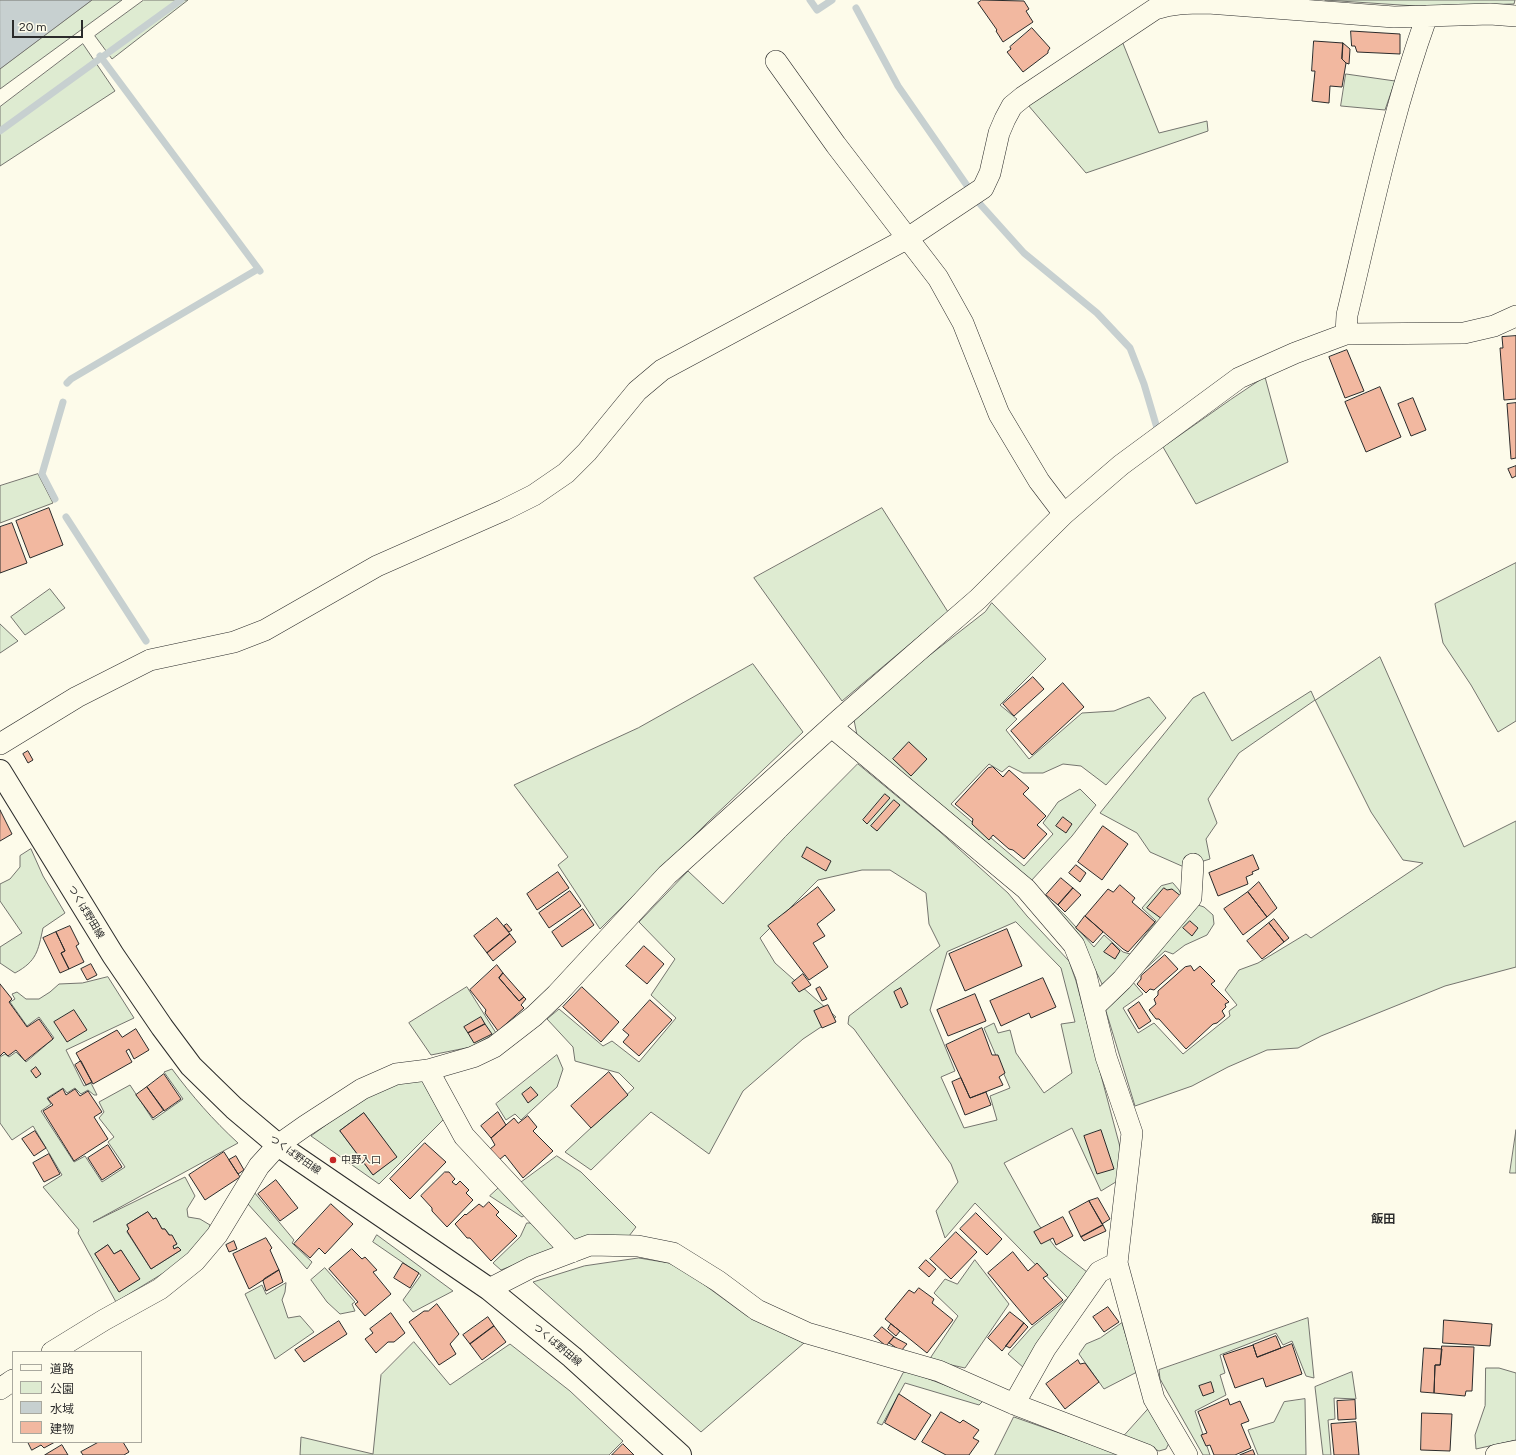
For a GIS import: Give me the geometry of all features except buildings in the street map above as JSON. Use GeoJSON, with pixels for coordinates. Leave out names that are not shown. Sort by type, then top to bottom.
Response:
{"type":"FeatureCollection","features":[{"type":"Feature","properties":{"kind":"main road","name":"つくば野田線"},"geometry":{"type":"LineString","coordinates":[[0,771],[113,955],[162,1027],[191,1066],[234,1108],[278,1145],[489,1289],[572,1357],[680,1455]]}},
{"type":"Feature","properties":{"kind":"street"},"geometry":{"type":"LineString","coordinates":[[0,744],[77,697],[150,660],[234,642],[265,630],[377,566],[504,510],[534,495],[566,472],[587,452],[637,392],[662,370],[908,238],[983,188],[990,173],[999,133],[1012,106],[1023,97],[1155,9],[1167,5],[1183,3],[1208,3],[1394,17],[1490,14],[1516,16]]}},
{"type":"Feature","properties":{"kind":"street"},"geometry":{"type":"LineString","coordinates":[[1346,334],[1347,315],[1383,162],[1413,55],[1427,16]]}},
{"type":"Feature","properties":{"kind":"street"},"geometry":{"type":"LineString","coordinates":[[776,60],[836,145],[938,278],[963,323],[999,414],[1039,481],[1064,514]]}},
{"type":"Feature","properties":{"kind":"street"},"geometry":{"type":"LineString","coordinates":[[54,1351],[104,1320],[160,1289],[195,1261],[217,1235],[259,1166],[278,1145],[316,1118],[362,1089],[396,1074],[428,1070],[473,1058],[494,1046],[534,1016],[557,994],[667,875],[832,726],[978,599],[1064,514],[1121,465],[1239,378],[1295,353],[1346,334],[1464,333],[1494,326],[1516,316]]}},
{"type":"Feature","properties":{"kind":"street"},"geometry":{"type":"LineString","coordinates":[[832,726],[1026,890],[1074,945],[1086,975],[1106,1057],[1132,1132],[1116,1263],[1154,1399],[1187,1455]]}},
{"type":"Feature","properties":{"kind":"street"},"geometry":{"type":"LineString","coordinates":[[1094,1007],[1122,980],[1191,898],[1193,864]]}},
{"type":"Feature","properties":{"kind":"street"},"geometry":{"type":"LineString","coordinates":[[428,1070],[464,1136],[572,1252]]}},
{"type":"Feature","properties":{"kind":"street"},"geometry":{"type":"LineString","coordinates":[[489,1289],[532,1267],[590,1245],[638,1246],[673,1253],[718,1281],[757,1310],[807,1333],[939,1372],[1014,1404],[1147,1455]]}},
{"type":"Feature","properties":{"kind":"street"},"geometry":{"type":"LineString","coordinates":[[1014,1404],[1045,1349],[1099,1272],[1116,1263]]}},
{"type":"Feature","properties":{"kind":"street"},"geometry":{"type":"LineString","coordinates":[[0,1389],[12,1381]]}},
{"type":"Feature","properties":{"kind":"street"},"geometry":{"type":"LineString","coordinates":[[1496,1455],[1516,1451]]}},
{"type":"Feature","properties":{"kind":"green space"},"geometry":{"type":"Polygon","coordinates":[[[92,0],[122,0],[0,89],[0,69],[92,0]]]}},
{"type":"Feature","properties":{"kind":"green space"},"geometry":{"type":"Polygon","coordinates":[[[144,0],[188,0],[112,59],[95,36],[144,0]]]}},
{"type":"Feature","properties":{"kind":"green space"},"geometry":{"type":"Polygon","coordinates":[[[1325,0],[1515,0],[1514,4],[1416,6],[1325,0]]]}},
{"type":"Feature","properties":{"kind":"green space"},"geometry":{"type":"Polygon","coordinates":[[[1122,41],[1159,133],[1207,121],[1208,131],[1086,173],[1028,105],[1122,41]]]}},
{"type":"Feature","properties":{"kind":"green space"},"geometry":{"type":"Polygon","coordinates":[[[83,44],[115,91],[0,166],[0,107],[83,44]]]}},
{"type":"Feature","properties":{"kind":"green space"},"geometry":{"type":"Polygon","coordinates":[[[1346,74],[1395,81],[1385,110],[1341,106],[1346,74]]]}},
{"type":"Feature","properties":{"kind":"green space"},"geometry":{"type":"Polygon","coordinates":[[[1265,377],[1288,462],[1196,504],[1163,447],[1265,377]]]}},
{"type":"Feature","properties":{"kind":"green space"},"geometry":{"type":"Polygon","coordinates":[[[38,474],[53,503],[0,523],[0,486],[38,474]]]}},
{"type":"Feature","properties":{"kind":"green space"},"geometry":{"type":"Polygon","coordinates":[[[882,508],[948,612],[842,701],[754,578],[882,508]]]}},
{"type":"Feature","properties":{"kind":"green space"},"geometry":{"type":"Polygon","coordinates":[[[1516,563],[1516,721],[1498,732],[1471,685],[1443,643],[1435,604],[1516,563]]]}},
{"type":"Feature","properties":{"kind":"green space"},"geometry":{"type":"Polygon","coordinates":[[[50,589],[65,608],[25,635],[11,617],[50,589]]]}},
{"type":"Feature","properties":{"kind":"green space"},"geometry":{"type":"Polygon","coordinates":[[[992,603],[1046,659],[1000,705],[1017,719],[1006,730],[1029,759],[1082,713],[1114,711],[1149,697],[1166,718],[1106,785],[1081,766],[1063,764],[1043,773],[1023,773],[1009,766],[1002,772],[989,764],[951,804],[1024,866],[1053,834],[1043,823],[1058,802],[1080,789],[1096,805],[1072,836],[1031,881],[857,735],[853,715],[985,612],[992,603]]]}},
{"type":"Feature","properties":{"kind":"green space"},"geometry":{"type":"Polygon","coordinates":[[[0,624],[18,641],[0,653],[0,624]]]}},
{"type":"Feature","properties":{"kind":"green space"},"geometry":{"type":"Polygon","coordinates":[[[1380,657],[1464,847],[1516,821],[1516,967],[1445,986],[1321,1036],[1298,1048],[1267,1050],[1228,1067],[1192,1086],[1135,1106],[1105,1008],[1195,904],[1204,907],[1213,915],[1214,924],[1207,935],[1185,945],[1173,954],[1165,951],[1132,981],[1143,994],[1123,1008],[1138,1033],[1154,1023],[1183,1054],[1230,1016],[1229,1011],[1237,1005],[1225,990],[1239,970],[1258,963],[1306,934],[1311,938],[1423,863],[1403,860],[1371,812],[1315,700],[1380,657]]]}},
{"type":"Feature","properties":{"kind":"green space"},"geometry":{"type":"Polygon","coordinates":[[[753,664],[803,732],[708,822],[600,929],[558,865],[568,857],[514,785],[638,728],[753,664]]]}},
{"type":"Feature","properties":{"kind":"green space"},"geometry":{"type":"Polygon","coordinates":[[[1311,691],[1315,700],[1239,753],[1208,799],[1217,823],[1206,839],[1210,859],[1184,867],[1150,852],[1137,833],[1100,813],[1193,698],[1204,692],[1232,741],[1311,691]]]}},
{"type":"Feature","properties":{"kind":"green space"},"geometry":{"type":"Polygon","coordinates":[[[858,764],[939,831],[1008,893],[1027,916],[1069,961],[1076,981],[1124,1162],[1119,1180],[1101,1191],[1072,1128],[1004,1163],[1038,1224],[1056,1248],[1087,1272],[1068,1298],[975,1203],[945,1238],[936,1211],[958,1182],[951,1164],[854,1029],[848,1024],[849,1016],[940,946],[929,924],[926,893],[890,870],[862,870],[818,880],[760,938],[775,963],[836,1017],[803,1039],[743,1091],[709,1154],[651,1112],[591,1170],[565,1152],[634,1088],[619,1073],[575,1061],[573,1047],[547,1019],[559,1009],[603,1046],[612,1041],[639,1062],[676,1018],[651,995],[675,959],[639,922],[688,871],[723,904],[785,837],[858,764]],[[1016,922],[947,952],[930,1010],[955,1071],[941,1077],[964,1128],[997,1120],[990,1096],[1010,1088],[984,1028],[994,1023],[998,1033],[1010,1030],[1016,1053],[1044,1093],[1072,1073],[1061,1024],[1075,1022],[1061,968],[1016,922]]]}},
{"type":"Feature","properties":{"kind":"green space"},"geometry":{"type":"Polygon","coordinates":[[[31,849],[43,876],[65,913],[43,928],[38,949],[32,960],[15,973],[0,963],[0,947],[22,933],[0,901],[0,884],[10,879],[20,867],[20,856],[31,849]]]}},
{"type":"Feature","properties":{"kind":"green space"},"geometry":{"type":"Polygon","coordinates":[[[1173,883],[1179,890],[1183,899],[1104,986],[1083,944],[1042,893],[1066,916],[1094,947],[1104,935],[1123,952],[1130,954],[1156,921],[1142,908],[1161,886],[1173,883]]]}},
{"type":"Feature","properties":{"kind":"green space"},"geometry":{"type":"Polygon","coordinates":[[[108,977],[134,1018],[66,1050],[84,1086],[91,1083],[97,1095],[94,1095],[88,1090],[81,1094],[75,1088],[67,1093],[63,1088],[47,1098],[51,1104],[41,1111],[74,1162],[85,1156],[102,1182],[125,1167],[108,1142],[114,1137],[99,1118],[104,1112],[99,1102],[130,1085],[153,1120],[183,1099],[164,1072],[172,1069],[203,1108],[238,1143],[93,1222],[185,1177],[195,1196],[187,1209],[188,1217],[200,1219],[210,1225],[209,1233],[175,1266],[116,1302],[78,1233],[79,1230],[43,1187],[62,1175],[33,1126],[12,1140],[0,1123],[0,1057],[5,1054],[9,1057],[16,1052],[26,1062],[54,1038],[39,1017],[27,1026],[10,1002],[15,999],[12,994],[17,992],[26,999],[39,999],[59,984],[82,983],[108,977]],[[148,1212],[127,1225],[129,1229],[127,1232],[151,1269],[181,1250],[178,1247],[174,1249],[173,1246],[177,1244],[165,1229],[162,1229],[156,1218],[153,1219],[148,1212]],[[108,1245],[95,1254],[119,1292],[139,1279],[121,1250],[114,1254],[108,1245]]]}},
{"type":"Feature","properties":{"kind":"green space"},"geometry":{"type":"Polygon","coordinates":[[[467,987],[496,1033],[471,1047],[431,1055],[409,1023],[467,987]]]}},
{"type":"Feature","properties":{"kind":"green space"},"geometry":{"type":"Polygon","coordinates":[[[557,1055],[563,1069],[557,1087],[521,1120],[515,1114],[506,1120],[496,1104],[557,1055]]]}},
{"type":"Feature","properties":{"kind":"green space"},"geometry":{"type":"Polygon","coordinates":[[[426,1077],[449,1114],[379,1184],[311,1136],[361,1099],[390,1085],[426,1077]],[[364,1113],[340,1131],[373,1175],[396,1157],[364,1113]]]}},
{"type":"Feature","properties":{"kind":"green space"},"geometry":{"type":"Polygon","coordinates":[[[1516,1130],[1516,1173],[1510,1173],[1516,1130]]]}},
{"type":"Feature","properties":{"kind":"green space"},"geometry":{"type":"Polygon","coordinates":[[[557,1156],[581,1172],[636,1227],[629,1236],[574,1242],[519,1184],[557,1156]]]}},
{"type":"Feature","properties":{"kind":"green space"},"geometry":{"type":"Polygon","coordinates":[[[502,1185],[525,1215],[522,1217],[490,1196],[502,1185]]]}},
{"type":"Feature","properties":{"kind":"green space"},"geometry":{"type":"Polygon","coordinates":[[[254,1192],[294,1240],[292,1243],[312,1262],[307,1269],[247,1203],[254,1192]]]}},
{"type":"Feature","properties":{"kind":"green space"},"geometry":{"type":"Polygon","coordinates":[[[527,1223],[537,1223],[555,1249],[501,1270],[493,1263],[520,1237],[527,1223]]]}},
{"type":"Feature","properties":{"kind":"green space"},"geometry":{"type":"Polygon","coordinates":[[[377,1235],[453,1291],[413,1312],[403,1300],[421,1275],[373,1242],[377,1235]]]}},
{"type":"Feature","properties":{"kind":"green space"},"geometry":{"type":"Polygon","coordinates":[[[639,1258],[669,1263],[691,1275],[747,1316],[804,1343],[701,1432],[533,1282],[584,1266],[639,1258]]]}},
{"type":"Feature","properties":{"kind":"green space"},"geometry":{"type":"Polygon","coordinates":[[[975,1260],[1009,1304],[965,1368],[929,1360],[958,1316],[934,1293],[945,1279],[957,1284],[975,1260]]]}},
{"type":"Feature","properties":{"kind":"green space"},"geometry":{"type":"Polygon","coordinates":[[[325,1268],[355,1302],[352,1304],[355,1311],[340,1314],[327,1302],[311,1280],[325,1268]]]}},
{"type":"Feature","properties":{"kind":"green space"},"geometry":{"type":"Polygon","coordinates":[[[286,1283],[282,1300],[288,1318],[300,1316],[314,1332],[275,1359],[245,1294],[262,1285],[266,1294],[286,1283]]]}},
{"type":"Feature","properties":{"kind":"green space"},"geometry":{"type":"Polygon","coordinates":[[[1068,1298],[1024,1368],[1008,1354],[1031,1328],[1068,1298]]]}},
{"type":"Feature","properties":{"kind":"green space"},"geometry":{"type":"Polygon","coordinates":[[[1308,1318],[1314,1378],[1306,1376],[1292,1341],[1283,1345],[1276,1333],[1220,1355],[1225,1373],[1220,1375],[1226,1395],[1195,1411],[1210,1455],[1203,1455],[1160,1379],[1159,1370],[1308,1318]]]}},
{"type":"Feature","properties":{"kind":"green space"},"geometry":{"type":"Polygon","coordinates":[[[1122,1323],[1137,1372],[1104,1389],[1079,1354],[1086,1344],[1100,1338],[1122,1323]]]}},
{"type":"Feature","properties":{"kind":"green space"},"geometry":{"type":"Polygon","coordinates":[[[414,1342],[450,1385],[510,1344],[570,1391],[623,1441],[609,1455],[300,1455],[301,1437],[373,1454],[381,1375],[414,1342]]]}},
{"type":"Feature","properties":{"kind":"green space"},"geometry":{"type":"Polygon","coordinates":[[[1486,1368],[1499,1368],[1516,1373],[1516,1440],[1476,1449],[1475,1435],[1485,1406],[1486,1368]]]}},
{"type":"Feature","properties":{"kind":"green space"},"geometry":{"type":"Polygon","coordinates":[[[908,1371],[984,1400],[979,1405],[905,1383],[882,1425],[877,1423],[903,1373],[908,1371]]]}},
{"type":"Feature","properties":{"kind":"green space"},"geometry":{"type":"Polygon","coordinates":[[[1352,1372],[1356,1399],[1334,1398],[1335,1419],[1328,1420],[1331,1455],[1323,1455],[1315,1387],[1352,1372]]]}},
{"type":"Feature","properties":{"kind":"green space"},"geometry":{"type":"Polygon","coordinates":[[[1305,1399],[1306,1455],[1258,1455],[1248,1430],[1274,1422],[1284,1402],[1305,1399]]]}},
{"type":"Feature","properties":{"kind":"green space"},"geometry":{"type":"Polygon","coordinates":[[[1151,1406],[1171,1439],[1166,1449],[1159,1451],[1124,1436],[1151,1406]]]}},
{"type":"Feature","properties":{"kind":"green space"},"geometry":{"type":"Polygon","coordinates":[[[1014,1417],[1122,1455],[995,1455],[1014,1417]]]}},
{"type":"Feature","properties":{"kind":"water"},"geometry":{"type":"Polygon","coordinates":[[[0,0],[92,0],[0,69],[0,0]]]}},
{"type":"Feature","properties":{"kind":"waterway"},"geometry":{"type":"LineString","coordinates":[[0,131],[181,0]]}},
{"type":"Feature","properties":{"kind":"waterway"},"geometry":{"type":"LineString","coordinates":[[810,0],[817,10],[832,0]]}},
{"type":"Feature","properties":{"kind":"waterway"},"geometry":{"type":"LineString","coordinates":[[856,8],[898,86],[968,187]]}},
{"type":"Feature","properties":{"kind":"waterway"},"geometry":{"type":"LineString","coordinates":[[100,56],[260,271]]}},
{"type":"Feature","properties":{"kind":"waterway"},"geometry":{"type":"LineString","coordinates":[[980,204],[1024,253],[1097,313],[1130,348],[1144,384],[1157,428]]}},
{"type":"Feature","properties":{"kind":"waterway"},"geometry":{"type":"LineString","coordinates":[[67,383],[71,379],[258,269]]}},
{"type":"Feature","properties":{"kind":"waterway"},"geometry":{"type":"LineString","coordinates":[[55,499],[42,474],[63,402]]}},
{"type":"Feature","properties":{"kind":"waterway"},"geometry":{"type":"LineString","coordinates":[[66,517],[146,641]]}},
{"type":"Feature","properties":{"kind":"place","name":"中野入口"},"geometry":{"type":"Point","coordinates":[333,1160]}},
{"type":"Feature","properties":{"kind":"district","name":"飯田"},"geometry":{"type":"Point","coordinates":[1383,1219]}}]}
